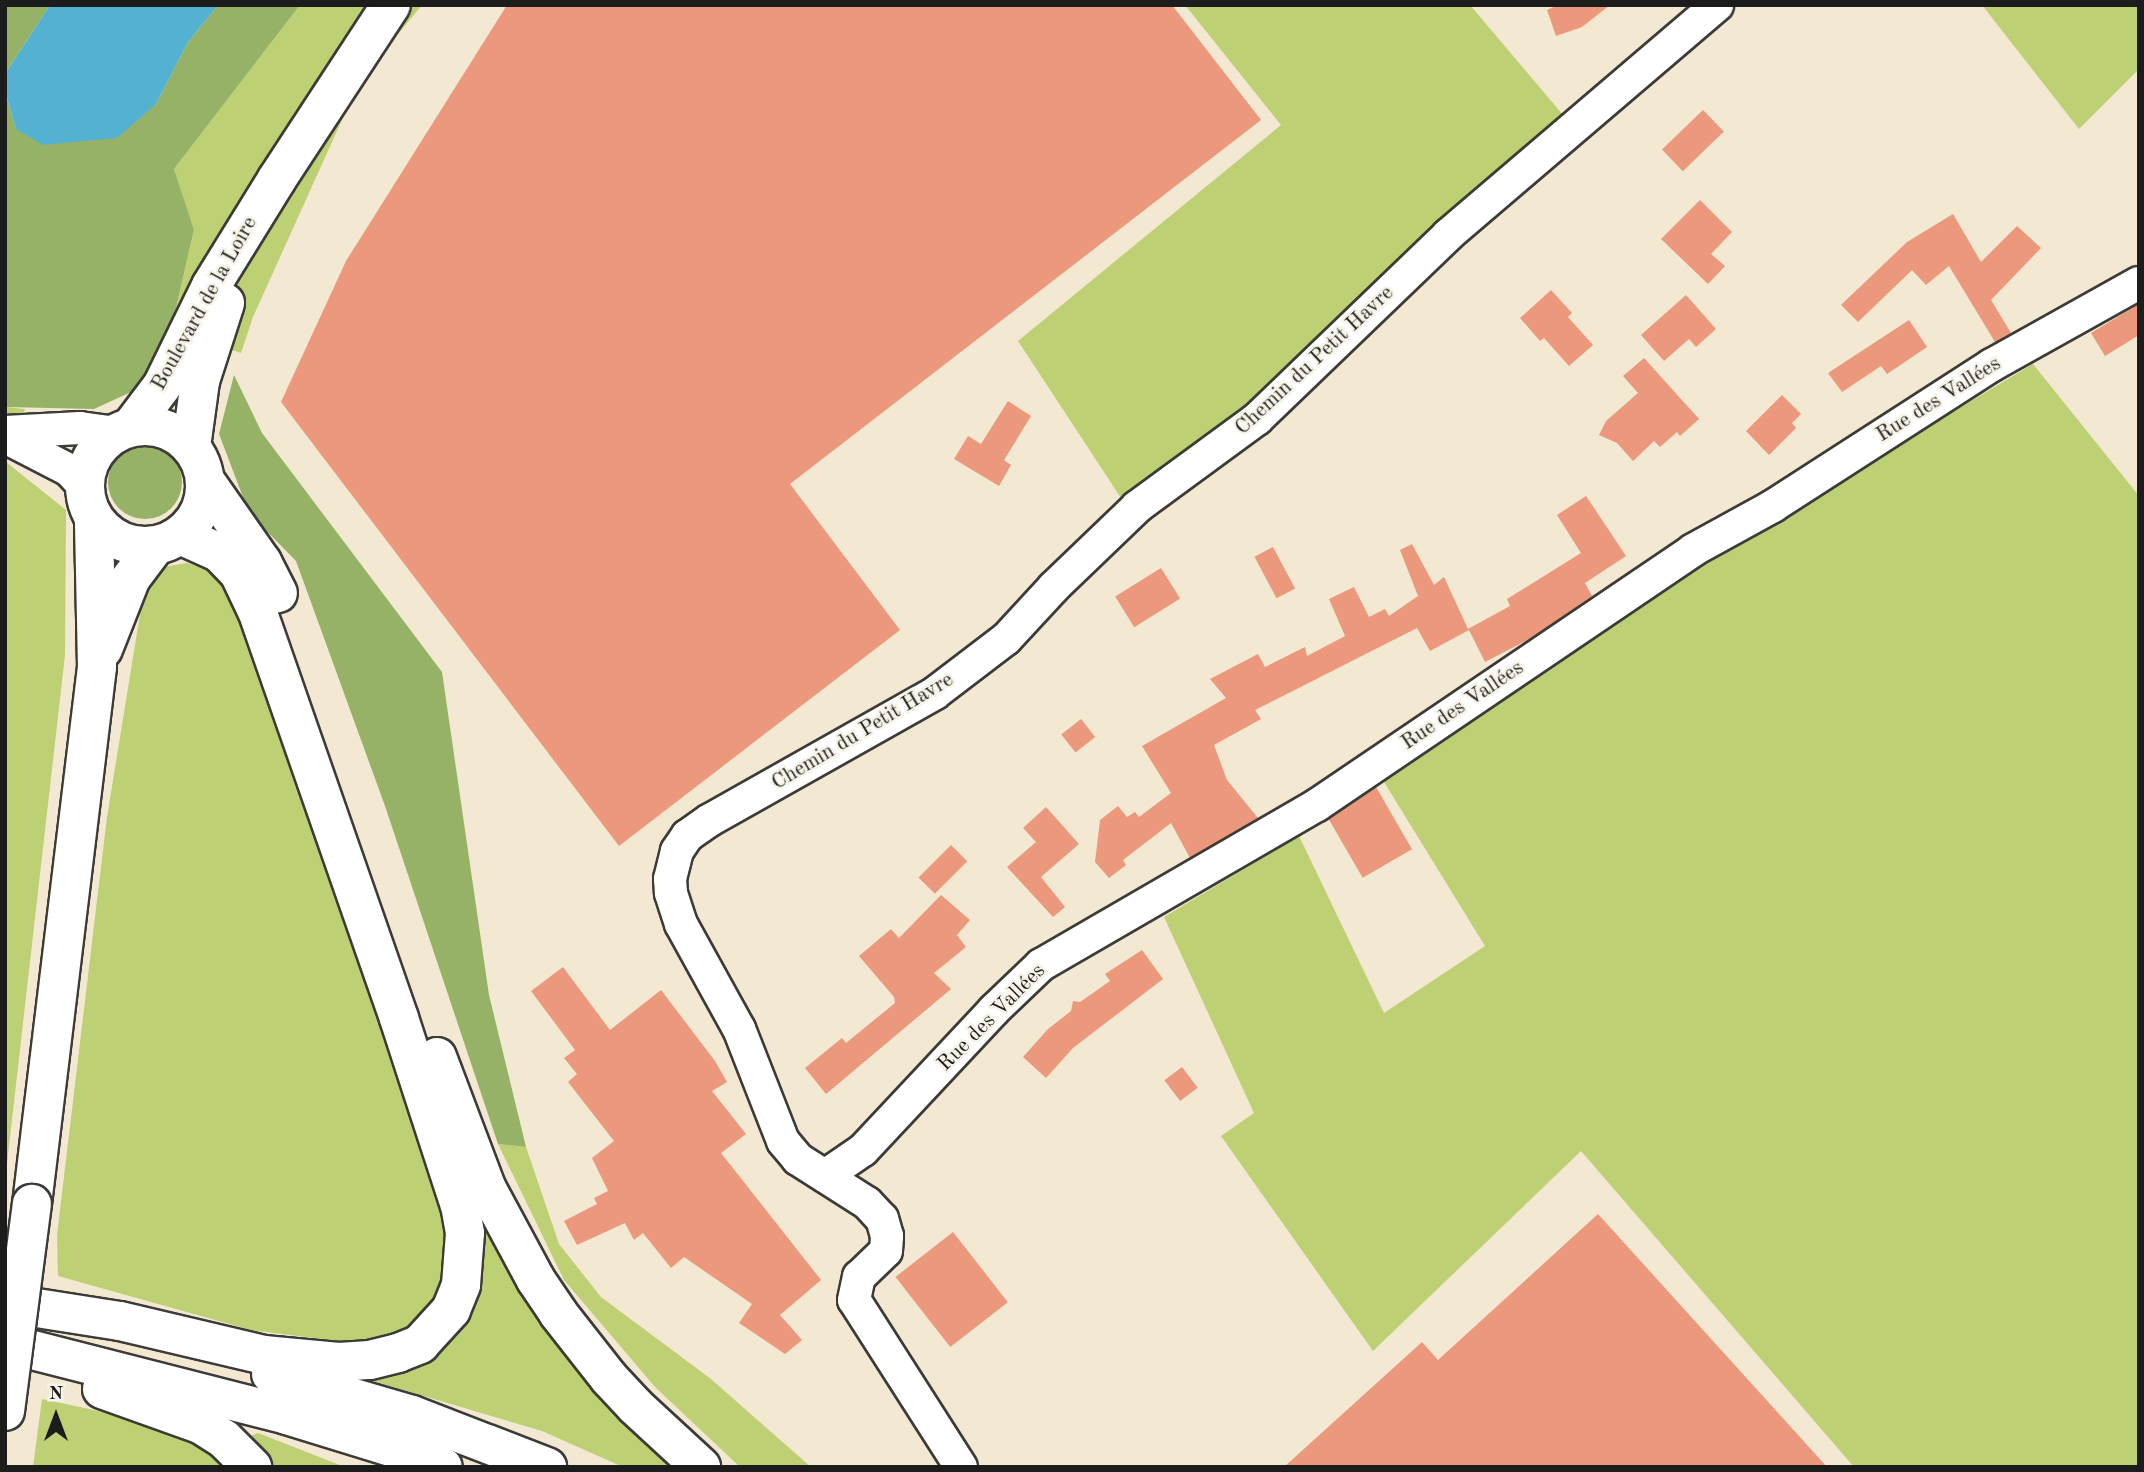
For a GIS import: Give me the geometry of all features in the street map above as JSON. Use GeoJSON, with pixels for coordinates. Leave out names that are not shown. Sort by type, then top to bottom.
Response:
{"type":"FeatureCollection","features":[{"type":"Feature","properties":{"kind":"main road","name":"Boulevard de la Loire"},"geometry":{"type":"LineString","coordinates":[[123,430],[162,386],[211,286],[277,179],[391,5]]}},
{"type":"Feature","properties":{"kind":"main road","name":"Boulevard de la Loire"},"geometry":{"type":"LineString","coordinates":[[191,447],[200,381],[223,307],[277,179]]}},
{"type":"Feature","properties":{"kind":"main road"},"geometry":{"type":"LineString","coordinates":[[5,1410],[97,667],[89,502],[92,455],[123,430],[164,428],[191,447],[201,464],[206,482],[262,562],[279,597],[456,1111],[503,1223],[558,1313],[580,1343],[635,1406],[701,1467]]}},
{"type":"Feature","properties":{"kind":"main road"},"geometry":{"type":"LineString","coordinates":[[97,667],[131,578],[168,540],[195,521],[203,503],[206,482]]}},
{"type":"Feature","properties":{"kind":"main road"},"geometry":{"type":"LineString","coordinates":[[5,1304],[120,1321],[264,1355],[339,1362],[379,1358],[420,1344],[451,1310],[461,1285],[465,1233],[460,1206],[399,1018],[257,611],[239,573],[220,553],[168,540],[137,546],[120,541],[105,532],[89,502]]}},
{"type":"Feature","properties":{"kind":"main road"},"geometry":{"type":"LineString","coordinates":[[5,1304],[412,1415],[547,1467]]}},
{"type":"Feature","properties":{"kind":"main road"},"geometry":{"type":"LineString","coordinates":[[5,1343],[287,1415],[401,1450],[443,1467]]}},
{"type":"Feature","properties":{"kind":"main road"},"geometry":{"type":"LineString","coordinates":[[5,1352],[200,1424],[224,1439],[252,1467]]}},
{"type":"Feature","properties":{"kind":"street","name":"Chemin du Petit Havre"},"geometry":{"type":"LineString","coordinates":[[961,1467],[854,1300],[859,1277],[886,1251],[887,1236],[882,1219],[867,1203],[798,1159],[783,1141],[739,1029],[681,924],[671,894],[670,879],[677,851],[687,836],[935,693],[1006,639],[1054,587],[1137,507],[1257,419],[1448,235],[1717,5]]}},
{"type":"Feature","properties":{"kind":"street","name":"Rue des Vallées"},"geometry":{"type":"LineString","coordinates":[[825,1176],[863,1150],[994,1010],[1041,965],[1317,805],[1693,550],[1773,506],[1992,365],[2139,283]]}},
{"type":"Feature","properties":{"kind":"street"},"geometry":{"type":"LineString","coordinates":[[5,435],[80,428],[123,430]]}},
{"type":"Feature","properties":{"kind":"street"},"geometry":{"type":"LineString","coordinates":[[5,435],[69,470],[89,502]]}},
{"type":"Feature","properties":{"kind":"green space"},"geometry":{"type":"Polygon","coordinates":[[[5,5],[50,5],[5,74],[5,5]]]}},
{"type":"Feature","properties":{"kind":"green space"},"geometry":{"type":"Polygon","coordinates":[[[218,5],[300,5],[174,169],[194,230],[171,330],[142,387],[94,409],[5,407],[5,91],[16,129],[156,104],[188,42],[218,5]]]}},
{"type":"Feature","properties":{"kind":"green space"},"geometry":{"type":"Polygon","coordinates":[[[300,5],[422,5],[360,80],[253,317],[241,353],[171,330],[194,231],[174,169],[300,5]]]}},
{"type":"Feature","properties":{"kind":"green space"},"geometry":{"type":"Polygon","coordinates":[[[1185,5],[1470,5],[1563,115],[1408,256],[1247,410],[1121,498],[1018,341],[1281,125],[1185,5]]]}},
{"type":"Feature","properties":{"kind":"green space"},"geometry":{"type":"Polygon","coordinates":[[[1982,5],[2139,5],[2139,69],[2079,129],[1982,5]]]}},
{"type":"Feature","properties":{"kind":"green space"},"geometry":{"type":"Polygon","coordinates":[[[2033,364],[2139,496],[2139,1467],[1854,1467],[1581,1151],[1373,1351],[1221,1136],[1254,1113],[1164,917],[1299,836],[1384,1013],[1485,946],[1384,782],[1692,568],[2033,364]]]}},
{"type":"Feature","properties":{"kind":"green space"},"geometry":{"type":"Polygon","coordinates":[[[234,375],[262,433],[442,672],[489,995],[526,1147],[498,1144],[385,806],[296,561],[249,513],[219,434],[234,375]]]}},
{"type":"Feature","properties":{"kind":"green space"},"geometry":{"type":"Polygon","coordinates":[[[5,407],[25,409],[6,462],[66,510],[65,655],[5,1181],[5,407]]]}},
{"type":"Feature","properties":{"kind":"green space"},"geometry":{"type":"Polygon","coordinates":[[[145,445],[159,448],[171,456],[179,468],[182,482],[179,496],[171,508],[159,516],[145,519],[131,516],[119,508],[111,496],[108,482],[111,468],[119,456],[131,448],[145,445]]]}},
{"type":"Feature","properties":{"kind":"green space"},"geometry":{"type":"Polygon","coordinates":[[[187,563],[220,574],[241,600],[429,1179],[484,1227],[541,1319],[679,1467],[623,1467],[542,1431],[373,1381],[362,1344],[251,1330],[58,1276],[57,1235],[107,817],[142,602],[157,568],[187,563]]]}},
{"type":"Feature","properties":{"kind":"green space"},"geometry":{"type":"Polygon","coordinates":[[[498,1144],[526,1147],[559,1244],[601,1297],[711,1379],[811,1467],[740,1467],[655,1387],[564,1280],[498,1144]]]}},
{"type":"Feature","properties":{"kind":"green space"},"geometry":{"type":"Polygon","coordinates":[[[42,1399],[165,1425],[214,1450],[258,1433],[345,1467],[33,1467],[42,1399]]]}},
{"type":"Feature","properties":{"kind":"water"},"geometry":{"type":"Polygon","coordinates":[[[50,5],[218,5],[188,42],[156,104],[117,138],[43,145],[16,129],[5,91],[5,74],[50,5]]]}},
{"type":"Feature","properties":{"kind":"building"},"geometry":{"type":"Polygon","coordinates":[[[507,5],[1172,5],[1261,120],[790,484],[900,630],[619,846],[281,402],[346,261],[507,5]]]}},
{"type":"Feature","properties":{"kind":"building"},"geometry":{"type":"Polygon","coordinates":[[[1558,5],[1610,5],[1582,27],[1556,36],[1547,10],[1558,5]]]}},
{"type":"Feature","properties":{"kind":"building"},"geometry":{"type":"Polygon","coordinates":[[[1703,110],[1724,132],[1683,171],[1662,150],[1703,110]]]}},
{"type":"Feature","properties":{"kind":"building"},"geometry":{"type":"Polygon","coordinates":[[[1700,200],[1732,232],[1711,254],[1725,266],[1708,284],[1661,239],[1700,200]]]}},
{"type":"Feature","properties":{"kind":"building"},"geometry":{"type":"Polygon","coordinates":[[[1953,214],[1981,262],[2017,226],[2041,248],[1991,300],[2011,333],[1995,342],[1949,266],[1926,285],[1912,270],[1858,322],[1841,305],[1907,242],[1953,214]]]}},
{"type":"Feature","properties":{"kind":"building"},"geometry":{"type":"Polygon","coordinates":[[[1551,290],[1572,313],[1568,317],[1593,345],[1569,366],[1544,338],[1540,341],[1520,318],[1551,290]]]}},
{"type":"Feature","properties":{"kind":"building"},"geometry":{"type":"Polygon","coordinates":[[[1686,295],[1716,329],[1696,347],[1689,339],[1664,361],[1641,335],[1686,295]]]}},
{"type":"Feature","properties":{"kind":"building"},"geometry":{"type":"Polygon","coordinates":[[[2139,304],[2139,335],[2105,356],[2091,333],[2139,304]]]}},
{"type":"Feature","properties":{"kind":"building"},"geometry":{"type":"Polygon","coordinates":[[[1909,320],[1927,347],[1887,374],[1881,366],[1842,392],[1828,373],[1909,320]]]}},
{"type":"Feature","properties":{"kind":"building"},"geometry":{"type":"Polygon","coordinates":[[[1644,358],[1699,419],[1680,436],[1677,432],[1660,447],[1654,441],[1633,461],[1617,443],[1599,435],[1606,421],[1638,393],[1623,376],[1644,358]]]}},
{"type":"Feature","properties":{"kind":"building"},"geometry":{"type":"Polygon","coordinates":[[[1782,395],[1801,414],[1792,423],[1796,428],[1769,455],[1746,431],[1782,395]]]}},
{"type":"Feature","properties":{"kind":"building"},"geometry":{"type":"Polygon","coordinates":[[[1008,401],[1031,416],[1004,460],[1011,465],[999,486],[954,459],[968,436],[981,444],[1008,401]]]}},
{"type":"Feature","properties":{"kind":"building"},"geometry":{"type":"Polygon","coordinates":[[[1586,496],[1626,556],[1585,583],[1592,596],[1533,637],[1485,662],[1469,630],[1430,651],[1417,628],[1255,710],[1261,719],[1214,745],[1227,780],[1258,818],[1190,858],[1171,823],[1123,860],[1126,865],[1109,878],[1095,862],[1100,820],[1118,806],[1127,817],[1135,812],[1139,817],[1171,793],[1142,746],[1226,698],[1210,679],[1258,654],[1265,667],[1305,647],[1307,656],[1345,636],[1329,599],[1354,587],[1369,617],[1385,609],[1389,616],[1418,596],[1400,550],[1412,544],[1434,585],[1444,577],[1468,629],[1510,606],[1507,599],[1581,553],[1557,515],[1586,496]]]}},
{"type":"Feature","properties":{"kind":"building"},"geometry":{"type":"Polygon","coordinates":[[[1273,547],[1295,588],[1277,598],[1254,557],[1273,547]]]}},
{"type":"Feature","properties":{"kind":"building"},"geometry":{"type":"Polygon","coordinates":[[[1161,568],[1180,599],[1134,627],[1115,597],[1161,568]]]}},
{"type":"Feature","properties":{"kind":"building"},"geometry":{"type":"Polygon","coordinates":[[[1081,719],[1095,737],[1075,753],[1061,734],[1081,719]]]}},
{"type":"Feature","properties":{"kind":"building"},"geometry":{"type":"Polygon","coordinates":[[[1376,787],[1412,849],[1363,878],[1327,815],[1376,787]]]}},
{"type":"Feature","properties":{"kind":"building"},"geometry":{"type":"Polygon","coordinates":[[[1046,807],[1079,844],[1041,877],[1065,907],[1053,917],[1007,867],[1036,842],[1023,828],[1046,807]]]}},
{"type":"Feature","properties":{"kind":"building"},"geometry":{"type":"Polygon","coordinates":[[[951,845],[967,861],[935,894],[918,878],[951,845]]]}},
{"type":"Feature","properties":{"kind":"building"},"geometry":{"type":"Polygon","coordinates":[[[941,895],[970,920],[957,935],[966,947],[934,973],[951,989],[826,1094],[805,1068],[842,1038],[846,1043],[895,1003],[894,997],[859,956],[891,929],[899,938],[941,895]]]}},
{"type":"Feature","properties":{"kind":"building"},"geometry":{"type":"Polygon","coordinates":[[[1142,950],[1163,979],[1073,1048],[1046,1078],[1023,1057],[1048,1029],[1071,1011],[1073,1001],[1080,1002],[1110,981],[1105,974],[1142,950]]]}},
{"type":"Feature","properties":{"kind":"building"},"geometry":{"type":"Polygon","coordinates":[[[563,967],[610,1030],[661,990],[715,1061],[727,1082],[712,1091],[746,1134],[721,1153],[821,1280],[780,1315],[802,1340],[785,1354],[739,1323],[752,1304],[684,1257],[671,1268],[643,1233],[634,1240],[625,1223],[577,1245],[564,1221],[597,1204],[594,1198],[608,1191],[592,1158],[614,1141],[568,1082],[577,1074],[564,1058],[575,1050],[531,991],[563,967]]]}},
{"type":"Feature","properties":{"kind":"building"},"geometry":{"type":"Polygon","coordinates":[[[1182,1067],[1198,1088],[1180,1101],[1164,1080],[1182,1067]]]}},
{"type":"Feature","properties":{"kind":"building"},"geometry":{"type":"Polygon","coordinates":[[[1598,1214],[1827,1467],[1284,1467],[1422,1342],[1438,1360],[1598,1214]]]}},
{"type":"Feature","properties":{"kind":"building"},"geometry":{"type":"Polygon","coordinates":[[[953,1232],[1008,1302],[950,1347],[895,1277],[953,1232]]]}}]}
